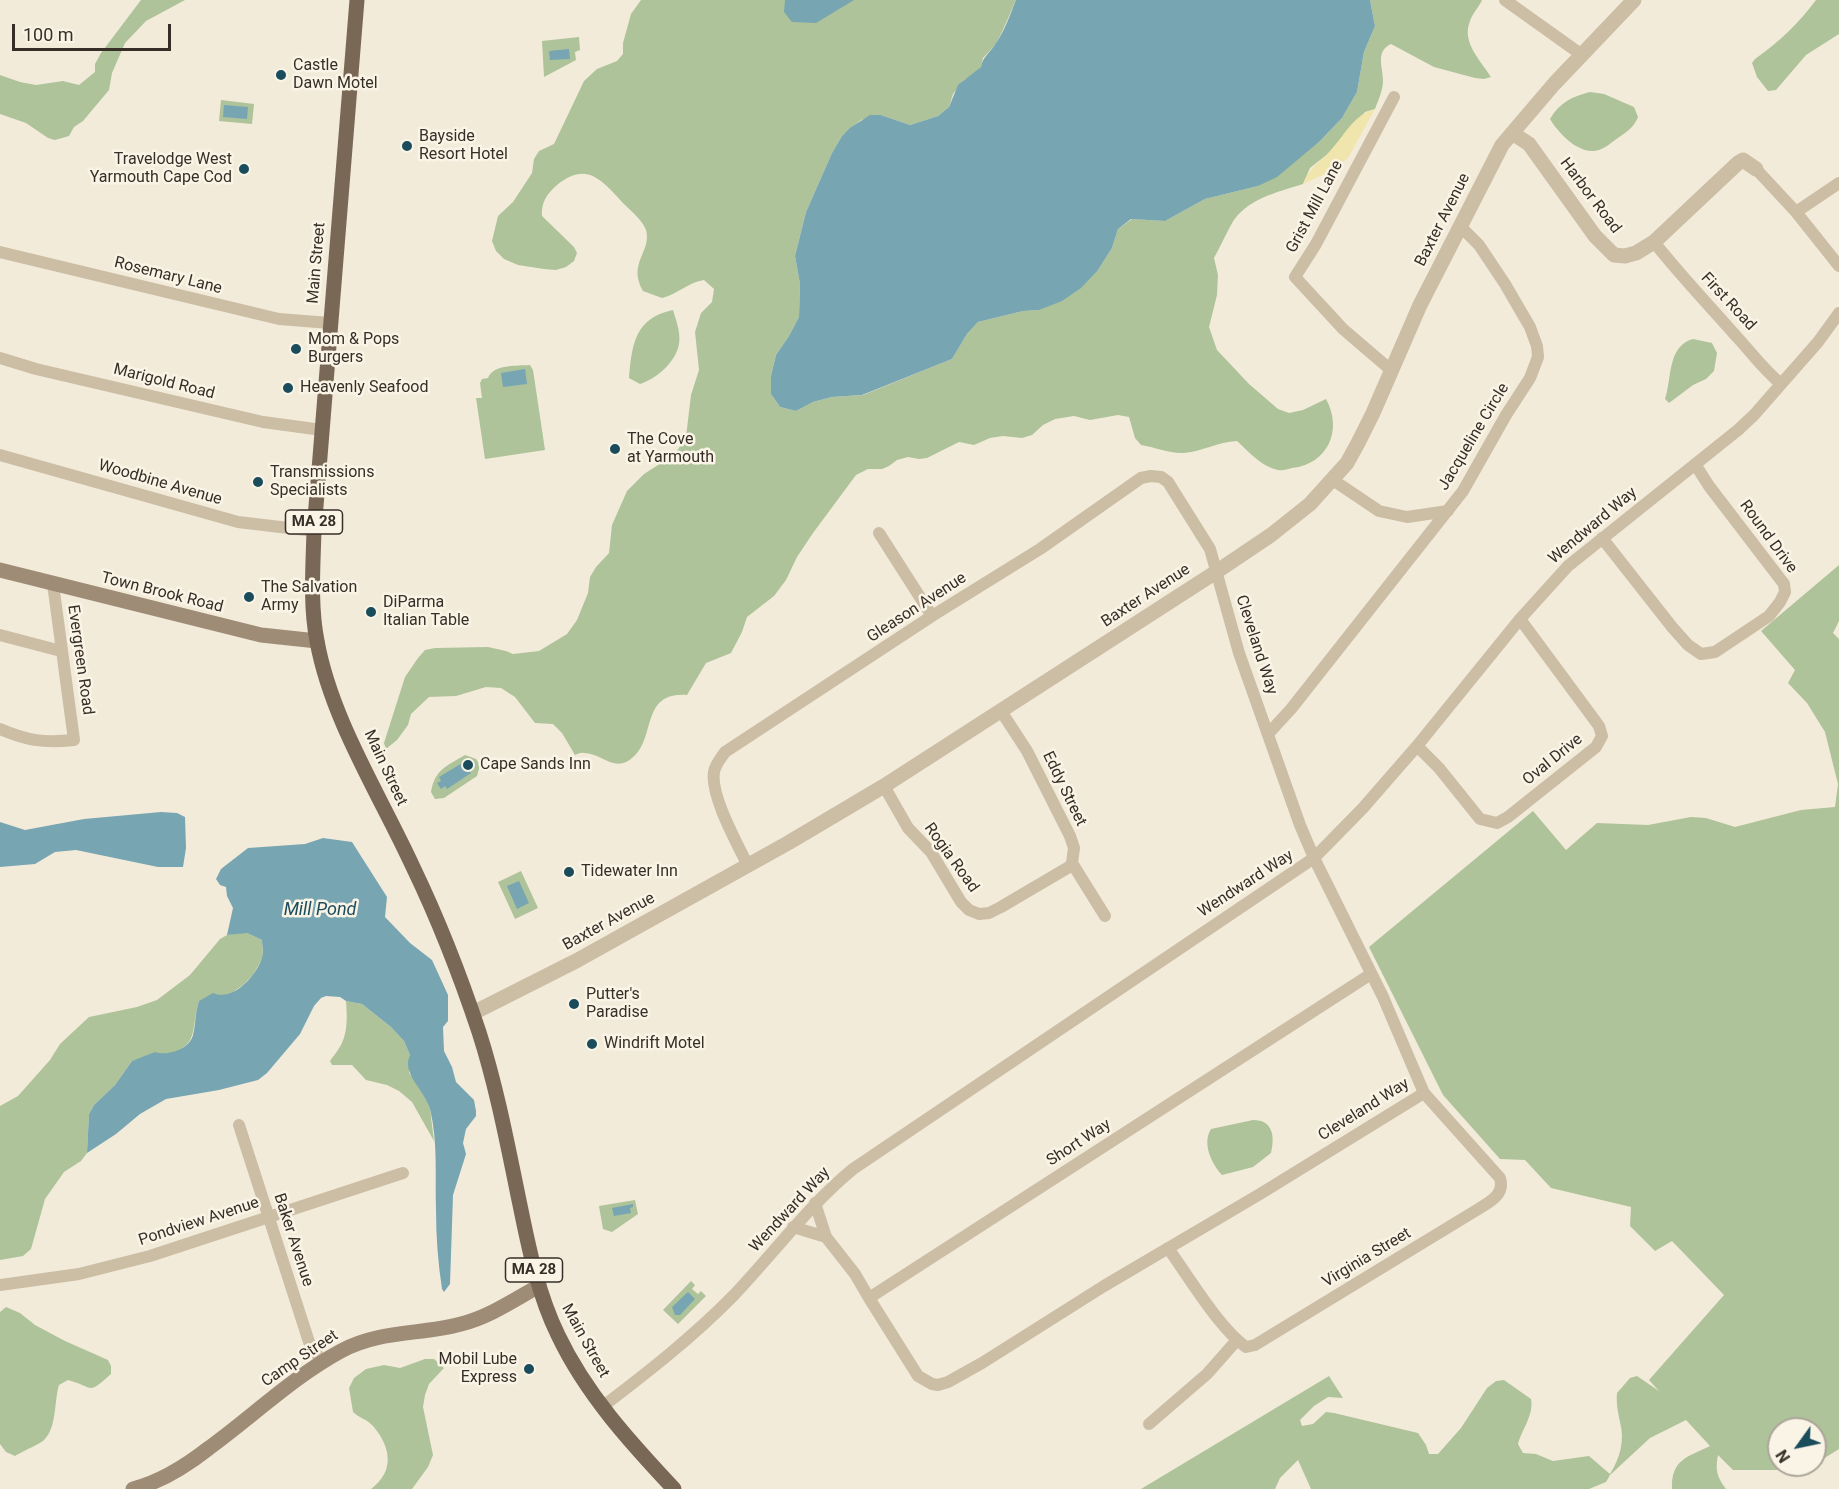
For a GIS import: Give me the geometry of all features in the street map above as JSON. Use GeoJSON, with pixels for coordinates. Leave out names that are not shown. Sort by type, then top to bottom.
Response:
{"type":"FeatureCollection","features":[{"type":"Feature","properties":{"kind":"main road","name":"Main Street"},"geometry":{"type":"LineString","coordinates":[[357,0],[314,531],[313,583],[317,641],[339,714],[453,956],[494,1086],[531,1257],[557,1335],[573,1364],[602,1407],[675,1489]]}},
{"type":"Feature","properties":{"kind":"main road","name":"Town Brook Road"},"geometry":{"type":"LineString","coordinates":[[0,570],[261,635],[317,641]]}},
{"type":"Feature","properties":{"kind":"main road","name":"Camp Street"},"geometry":{"type":"LineString","coordinates":[[133,1489],[162,1478],[197,1457],[322,1362],[353,1345],[384,1336],[446,1328],[477,1319],[539,1286]]}},
{"type":"Feature","properties":{"kind":"street"},"geometry":{"type":"LineString","coordinates":[[1505,0],[1582,55]]}},
{"type":"Feature","properties":{"kind":"street","name":"Baxter Avenue"},"geometry":{"type":"LineString","coordinates":[[472,1013],[576,961],[788,843],[884,786],[1216,572],[1310,504],[1347,463],[1358,443],[1420,305],[1502,145],[1554,84],[1634,0]]}},
{"type":"Feature","properties":{"kind":"street","name":"Grist Mill Lane"},"geometry":{"type":"LineString","coordinates":[[1392,371],[1343,329],[1295,277],[1316,244],[1394,97]]}},
{"type":"Feature","properties":{"kind":"street","name":"Harbor Road"},"geometry":{"type":"LineString","coordinates":[[1512,133],[1529,144],[1595,236],[1614,255],[1625,256],[1636,253],[1654,242],[1738,163],[1743,160],[1756,169]]}},
{"type":"Feature","properties":{"kind":"street"},"geometry":{"type":"LineString","coordinates":[[1756,169],[1796,212],[1839,266]]}},
{"type":"Feature","properties":{"kind":"street"},"geometry":{"type":"LineString","coordinates":[[1796,212],[1839,183]]}},
{"type":"Feature","properties":{"kind":"street","name":"Jacqueline Circle"},"geometry":{"type":"LineString","coordinates":[[1268,734],[1463,491],[1530,378],[1538,357],[1537,346],[1530,327],[1510,291],[1479,245],[1461,227]]}},
{"type":"Feature","properties":{"kind":"street","name":"First Road"},"geometry":{"type":"LineString","coordinates":[[1654,242],[1693,290],[1733,332],[1768,374],[1780,383]]}},
{"type":"Feature","properties":{"kind":"street","name":"Rosemary Lane"},"geometry":{"type":"LineString","coordinates":[[0,252],[279,319],[330,323]]}},
{"type":"Feature","properties":{"kind":"street","name":"Wendward Way"},"geometry":{"type":"LineString","coordinates":[[602,1407],[700,1329],[815,1203],[853,1169],[1314,858],[1363,808],[1417,746],[1520,619],[1568,566],[1754,415],[1818,342],[1839,313]]}},
{"type":"Feature","properties":{"kind":"street","name":"Marigold Road"},"geometry":{"type":"LineString","coordinates":[[0,358],[36,369],[263,422],[322,430]]}},
{"type":"Feature","properties":{"kind":"street","name":"Woodbine Avenue"},"geometry":{"type":"LineString","coordinates":[[0,455],[238,522],[314,531]]}},
{"type":"Feature","properties":{"kind":"street","name":"Round Drive"},"geometry":{"type":"LineString","coordinates":[[1602,538],[1672,627],[1688,645],[1701,654],[1715,652],[1768,616],[1785,592],[1784,584],[1709,486],[1695,464]]}},
{"type":"Feature","properties":{"kind":"street","name":"Cleveland Way"},"geometry":{"type":"LineString","coordinates":[[869,1299],[918,1376],[924,1381],[938,1385],[974,1368],[1104,1286],[1269,1189],[1424,1093],[1383,998],[1314,858],[1239,652],[1210,549],[1168,482],[1161,477],[1141,478]]}},
{"type":"Feature","properties":{"kind":"street","name":"Gleason Avenue"},"geometry":{"type":"LineString","coordinates":[[747,864],[714,785],[715,768],[725,752],[932,616],[1033,554],[1120,495],[1141,478]]}},
{"type":"Feature","properties":{"kind":"street"},"geometry":{"type":"LineString","coordinates":[[1333,480],[1379,511],[1407,517],[1448,511]]}},
{"type":"Feature","properties":{"kind":"street"},"geometry":{"type":"LineString","coordinates":[[879,533],[932,616]]}},
{"type":"Feature","properties":{"kind":"street","name":"Evergreen Road"},"geometry":{"type":"LineString","coordinates":[[0,729],[25,739],[48,743],[74,740],[53,584]]}},
{"type":"Feature","properties":{"kind":"street","name":"Oval Drive"},"geometry":{"type":"LineString","coordinates":[[1417,746],[1439,768],[1480,819],[1497,823],[1508,817],[1596,747],[1602,736],[1599,726],[1520,619]]}},
{"type":"Feature","properties":{"kind":"street"},"geometry":{"type":"LineString","coordinates":[[0,635],[61,651]]}},
{"type":"Feature","properties":{"kind":"street","name":"Eddy Street"},"geometry":{"type":"LineString","coordinates":[[1001,711],[1027,751],[1070,836],[1074,849],[1072,863],[1105,916]]}},
{"type":"Feature","properties":{"kind":"street","name":"Rogia Road"},"geometry":{"type":"LineString","coordinates":[[884,786],[909,828],[931,852],[961,902],[969,910],[979,914],[1001,908],[1072,863]]}},
{"type":"Feature","properties":{"kind":"street","name":"Short Way"},"geometry":{"type":"LineString","coordinates":[[869,1299],[1371,974]]}},
{"type":"Feature","properties":{"kind":"street","name":"Virginia Street"},"geometry":{"type":"LineString","coordinates":[[1237,1340],[1246,1347],[1256,1345],[1480,1208],[1500,1192],[1502,1185],[1500,1178],[1424,1093]]}},
{"type":"Feature","properties":{"kind":"street","name":"Baker Avenue"},"geometry":{"type":"LineString","coordinates":[[239,1125],[309,1342],[322,1362]]}},
{"type":"Feature","properties":{"kind":"street","name":"Pondview Avenue"},"geometry":{"type":"LineString","coordinates":[[0,1285],[98,1270],[150,1256],[403,1173]]}},
{"type":"Feature","properties":{"kind":"street"},"geometry":{"type":"LineString","coordinates":[[815,1203],[825,1237],[855,1274],[869,1299]]}},
{"type":"Feature","properties":{"kind":"street"},"geometry":{"type":"LineString","coordinates":[[793,1227],[825,1237]]}},
{"type":"Feature","properties":{"kind":"street"},"geometry":{"type":"LineString","coordinates":[[1149,1424],[1207,1374],[1237,1340],[1168,1248]]}},
{"type":"Feature","properties":{"kind":"green space"},"geometry":{"type":"Polygon","coordinates":[[[141,0],[185,0],[146,21],[125,43],[112,73],[109,90],[83,121],[74,127],[69,136],[55,140],[48,138],[26,123],[0,114],[0,75],[36,85],[63,81],[79,85],[95,72],[95,64],[101,53],[141,0]]]}},
{"type":"Feature","properties":{"kind":"green space"},"geometry":{"type":"Polygon","coordinates":[[[641,0],[1016,0],[995,45],[983,58],[981,67],[971,77],[964,80],[953,94],[949,107],[938,116],[910,125],[881,115],[861,120],[842,136],[832,153],[806,212],[795,256],[800,284],[799,317],[776,355],[771,376],[771,394],[780,407],[796,411],[813,402],[832,397],[863,395],[952,359],[967,334],[978,322],[1023,311],[1039,310],[1098,270],[1112,248],[1118,229],[1132,219],[1165,221],[1205,199],[1258,186],[1320,141],[1342,118],[1357,92],[1364,52],[1375,26],[1370,0],[1482,0],[1471,18],[1468,36],[1473,51],[1491,77],[1475,78],[1434,67],[1391,44],[1386,47],[1381,55],[1383,84],[1375,109],[1365,112],[1329,153],[1310,168],[1303,184],[1263,198],[1237,216],[1214,258],[1218,275],[1217,295],[1209,327],[1217,350],[1249,384],[1278,409],[1289,413],[1303,410],[1326,399],[1333,422],[1332,433],[1329,444],[1315,460],[1304,465],[1278,470],[1261,462],[1237,441],[1179,453],[1141,445],[1135,438],[1129,417],[1118,415],[1090,420],[1074,416],[1055,419],[1043,425],[1032,435],[1022,438],[1003,436],[990,438],[974,445],[959,442],[927,458],[908,457],[897,460],[882,469],[868,469],[856,475],[813,533],[774,596],[747,617],[731,653],[706,663],[687,695],[671,696],[661,702],[650,720],[643,743],[628,761],[617,764],[590,754],[575,755],[562,733],[553,724],[535,723],[515,697],[501,688],[486,687],[456,696],[429,697],[411,714],[408,725],[397,740],[386,749],[384,743],[405,677],[425,650],[488,647],[513,654],[539,651],[567,634],[577,620],[588,593],[590,577],[609,553],[612,525],[627,491],[644,474],[675,454],[686,437],[691,395],[699,370],[695,332],[701,313],[712,302],[714,289],[704,280],[662,298],[643,291],[639,281],[638,265],[646,245],[645,227],[610,189],[595,177],[587,174],[568,177],[557,185],[544,202],[542,216],[574,247],[577,253],[574,261],[566,267],[556,270],[518,265],[504,259],[496,251],[492,241],[498,216],[513,202],[532,173],[534,159],[539,151],[554,144],[584,81],[597,69],[617,61],[623,54],[623,43],[631,14],[641,0]]]}},
{"type":"Feature","properties":{"kind":"green space"},"geometry":{"type":"Polygon","coordinates":[[[1816,0],[1839,0],[1839,34],[1806,55],[1776,90],[1768,91],[1757,77],[1752,63],[1788,32],[1816,0]]]}},
{"type":"Feature","properties":{"kind":"green space"},"geometry":{"type":"Polygon","coordinates":[[[579,37],[580,50],[575,52],[576,60],[544,77],[542,41],[579,37]]]}},
{"type":"Feature","properties":{"kind":"green space"},"geometry":{"type":"Polygon","coordinates":[[[1590,92],[1604,94],[1634,107],[1638,117],[1626,133],[1603,148],[1592,151],[1578,147],[1571,142],[1550,119],[1567,101],[1590,92]]]}},
{"type":"Feature","properties":{"kind":"green space"},"geometry":{"type":"Polygon","coordinates":[[[221,100],[254,104],[252,124],[219,121],[221,100]]]}},
{"type":"Feature","properties":{"kind":"green space"},"geometry":{"type":"Polygon","coordinates":[[[673,310],[679,335],[677,351],[664,369],[640,384],[629,378],[634,344],[638,334],[651,319],[673,310]]]}},
{"type":"Feature","properties":{"kind":"green space"},"geometry":{"type":"Polygon","coordinates":[[[1693,339],[1712,343],[1717,353],[1714,371],[1706,379],[1693,385],[1669,403],[1665,399],[1675,356],[1685,343],[1693,339]]]}},
{"type":"Feature","properties":{"kind":"green space"},"geometry":{"type":"Polygon","coordinates":[[[530,365],[533,370],[545,450],[485,459],[476,398],[482,398],[480,383],[482,379],[488,378],[491,373],[500,368],[530,365]]]}},
{"type":"Feature","properties":{"kind":"green space"},"geometry":{"type":"Polygon","coordinates":[[[1839,565],[1839,621],[1833,633],[1839,639],[1839,1449],[1827,1456],[1827,1417],[1767,1417],[1767,1470],[1733,1470],[1718,1455],[1718,1473],[1726,1489],[1672,1489],[1674,1471],[1682,1460],[1710,1446],[1686,1420],[1650,1438],[1610,1475],[1606,1482],[1589,1489],[1311,1489],[1298,1460],[1280,1478],[1275,1489],[1141,1489],[1329,1376],[1343,1398],[1328,1397],[1314,1406],[1300,1420],[1302,1426],[1313,1424],[1326,1412],[1334,1413],[1418,1433],[1429,1454],[1438,1454],[1461,1428],[1487,1388],[1496,1381],[1504,1380],[1531,1399],[1529,1416],[1518,1444],[1523,1453],[1536,1454],[1553,1461],[1589,1456],[1610,1474],[1619,1456],[1622,1443],[1617,1393],[1630,1378],[1637,1376],[1659,1391],[1649,1380],[1724,1295],[1672,1241],[1655,1251],[1630,1226],[1631,1207],[1551,1188],[1525,1160],[1500,1159],[1443,1095],[1369,947],[1533,811],[1566,850],[1597,823],[1648,825],[1691,817],[1706,818],[1735,827],[1801,810],[1835,807],[1838,784],[1825,732],[1807,703],[1788,683],[1795,670],[1761,631],[1839,565]]]}},
{"type":"Feature","properties":{"kind":"green space"},"geometry":{"type":"Polygon","coordinates":[[[465,755],[476,759],[480,765],[477,776],[444,798],[435,799],[431,792],[435,778],[447,765],[465,755]]]}},
{"type":"Feature","properties":{"kind":"green space"},"geometry":{"type":"Polygon","coordinates":[[[521,871],[538,908],[515,919],[498,882],[521,871]]]}},
{"type":"Feature","properties":{"kind":"green space"},"geometry":{"type":"Polygon","coordinates":[[[247,933],[262,940],[263,957],[253,975],[229,995],[199,1001],[191,1038],[181,1049],[165,1055],[132,1061],[115,1085],[94,1105],[89,1114],[87,1153],[81,1161],[64,1172],[45,1199],[31,1249],[23,1256],[0,1260],[0,1106],[18,1096],[50,1060],[60,1044],[89,1017],[137,1007],[157,1000],[190,975],[220,939],[247,933]]]}},
{"type":"Feature","properties":{"kind":"green space"},"geometry":{"type":"Polygon","coordinates":[[[346,1001],[362,1004],[391,1027],[404,1041],[410,1055],[409,1073],[425,1093],[430,1109],[434,1141],[412,1102],[399,1091],[387,1085],[366,1080],[352,1065],[332,1065],[330,1061],[340,1047],[345,1034],[346,1001]]]}},
{"type":"Feature","properties":{"kind":"green space"},"geometry":{"type":"Polygon","coordinates":[[[1253,1120],[1269,1126],[1273,1141],[1271,1153],[1253,1167],[1222,1175],[1214,1165],[1209,1153],[1207,1140],[1211,1129],[1253,1120]]]}},
{"type":"Feature","properties":{"kind":"green space"},"geometry":{"type":"Polygon","coordinates":[[[635,1200],[638,1214],[612,1232],[603,1229],[599,1206],[635,1200]]]}},
{"type":"Feature","properties":{"kind":"green space"},"geometry":{"type":"Polygon","coordinates":[[[691,1281],[695,1285],[692,1289],[698,1294],[701,1291],[706,1296],[678,1324],[663,1310],[691,1281]]]}},
{"type":"Feature","properties":{"kind":"green space"},"geometry":{"type":"Polygon","coordinates":[[[6,1307],[65,1341],[108,1360],[111,1366],[111,1374],[94,1387],[90,1388],[68,1380],[59,1385],[53,1422],[48,1435],[42,1442],[15,1456],[6,1452],[0,1444],[0,1312],[6,1307]]]}},
{"type":"Feature","properties":{"kind":"green space"},"geometry":{"type":"Polygon","coordinates":[[[425,1359],[434,1359],[444,1368],[429,1384],[423,1407],[433,1455],[428,1467],[412,1489],[371,1489],[384,1475],[388,1459],[387,1450],[373,1426],[353,1412],[349,1388],[354,1378],[366,1369],[384,1365],[400,1368],[425,1359]]]}},
{"type":"Feature","properties":{"kind":"sand"},"geometry":{"type":"Polygon","coordinates":[[[1375,109],[1348,158],[1334,170],[1303,184],[1312,169],[1350,126],[1361,116],[1375,109]]]}},
{"type":"Feature","properties":{"kind":"water"},"geometry":{"type":"Polygon","coordinates":[[[785,0],[854,0],[816,23],[792,22],[784,12],[785,0]]]}},
{"type":"Feature","properties":{"kind":"water"},"geometry":{"type":"Polygon","coordinates":[[[1016,0],[1370,0],[1375,26],[1364,52],[1357,92],[1342,118],[1320,141],[1277,177],[1258,186],[1205,199],[1165,221],[1131,219],[1118,229],[1112,248],[1098,270],[1081,288],[1062,301],[1039,310],[1023,311],[978,322],[967,334],[952,359],[862,395],[832,397],[813,402],[796,411],[780,407],[771,394],[771,376],[776,355],[799,317],[800,284],[795,256],[806,212],[832,153],[842,136],[850,128],[870,115],[881,115],[910,125],[938,116],[949,107],[958,85],[981,67],[985,57],[999,38],[1016,0]]]}},
{"type":"Feature","properties":{"kind":"water"},"geometry":{"type":"Polygon","coordinates":[[[569,49],[570,59],[550,60],[549,51],[569,49]]]}},
{"type":"Feature","properties":{"kind":"water"},"geometry":{"type":"Polygon","coordinates":[[[224,105],[248,107],[247,119],[223,117],[224,105]]]}},
{"type":"Feature","properties":{"kind":"water"},"geometry":{"type":"Polygon","coordinates":[[[525,369],[527,384],[503,387],[501,373],[525,369]]]}},
{"type":"Feature","properties":{"kind":"water"},"geometry":{"type":"Polygon","coordinates":[[[464,762],[471,773],[447,789],[445,786],[441,789],[437,783],[441,781],[439,777],[464,762]]]}},
{"type":"Feature","properties":{"kind":"water"},"geometry":{"type":"Polygon","coordinates":[[[161,812],[177,813],[185,817],[186,848],[183,867],[158,867],[76,850],[55,852],[35,864],[0,867],[0,822],[25,830],[84,819],[161,812]]]}},
{"type":"Feature","properties":{"kind":"water","name":"Mill Pond"},"geometry":{"type":"Polygon","coordinates":[[[323,838],[352,842],[387,897],[385,917],[410,943],[432,960],[448,995],[448,1021],[443,1027],[444,1051],[456,1082],[474,1100],[476,1116],[466,1129],[463,1143],[466,1154],[453,1195],[450,1284],[444,1292],[438,1250],[435,1146],[430,1109],[411,1075],[408,1062],[410,1055],[404,1041],[391,1027],[362,1004],[346,1001],[340,997],[321,998],[314,1006],[300,1034],[267,1073],[258,1080],[219,1090],[166,1099],[140,1114],[116,1134],[87,1153],[89,1114],[94,1105],[115,1085],[132,1061],[155,1052],[177,1051],[187,1045],[193,1035],[199,1001],[213,993],[221,995],[236,991],[243,986],[259,965],[263,954],[262,940],[247,933],[227,935],[233,908],[227,896],[226,887],[220,885],[216,879],[221,869],[248,848],[305,844],[323,838]]]}},
{"type":"Feature","properties":{"kind":"water"},"geometry":{"type":"Polygon","coordinates":[[[519,881],[529,903],[517,909],[507,886],[519,881]]]}},
{"type":"Feature","properties":{"kind":"water"},"geometry":{"type":"Polygon","coordinates":[[[633,1204],[630,1208],[631,1213],[614,1216],[612,1208],[633,1204]]]}},
{"type":"Feature","properties":{"kind":"water"},"geometry":{"type":"Polygon","coordinates":[[[688,1292],[695,1299],[680,1315],[675,1315],[672,1307],[688,1292]]]}},
{"type":"Feature","properties":{"kind":"place","name":"Castle Dawn Motel"},"geometry":{"type":"Point","coordinates":[281,75]}},
{"type":"Feature","properties":{"kind":"place","name":"Bayside Resort Hotel"},"geometry":{"type":"Point","coordinates":[407,146]}},
{"type":"Feature","properties":{"kind":"place","name":"Travelodge West Yarmouth Cape Cod"},"geometry":{"type":"Point","coordinates":[244,169]}},
{"type":"Feature","properties":{"kind":"place","name":"Mom & Pops Burgers"},"geometry":{"type":"Point","coordinates":[296,349]}},
{"type":"Feature","properties":{"kind":"place","name":"Heavenly Seafood"},"geometry":{"type":"Point","coordinates":[288,388]}},
{"type":"Feature","properties":{"kind":"place","name":"The Cove at Yarmouth"},"geometry":{"type":"Point","coordinates":[615,449]}},
{"type":"Feature","properties":{"kind":"place","name":"Transmissions Specialists"},"geometry":{"type":"Point","coordinates":[258,482]}},
{"type":"Feature","properties":{"kind":"place","name":"The Salvation Army"},"geometry":{"type":"Point","coordinates":[249,597]}},
{"type":"Feature","properties":{"kind":"place","name":"DiParma Italian Table"},"geometry":{"type":"Point","coordinates":[371,612]}},
{"type":"Feature","properties":{"kind":"place","name":"Cape Sands Inn"},"geometry":{"type":"Point","coordinates":[468,765]}},
{"type":"Feature","properties":{"kind":"place","name":"Tidewater Inn"},"geometry":{"type":"Point","coordinates":[569,872]}},
{"type":"Feature","properties":{"kind":"place","name":"Putter's Paradise"},"geometry":{"type":"Point","coordinates":[574,1004]}},
{"type":"Feature","properties":{"kind":"place","name":"Windrift Motel"},"geometry":{"type":"Point","coordinates":[592,1044]}},
{"type":"Feature","properties":{"kind":"place","name":"Mobil Lube Express"},"geometry":{"type":"Point","coordinates":[529,1369]}}]}
